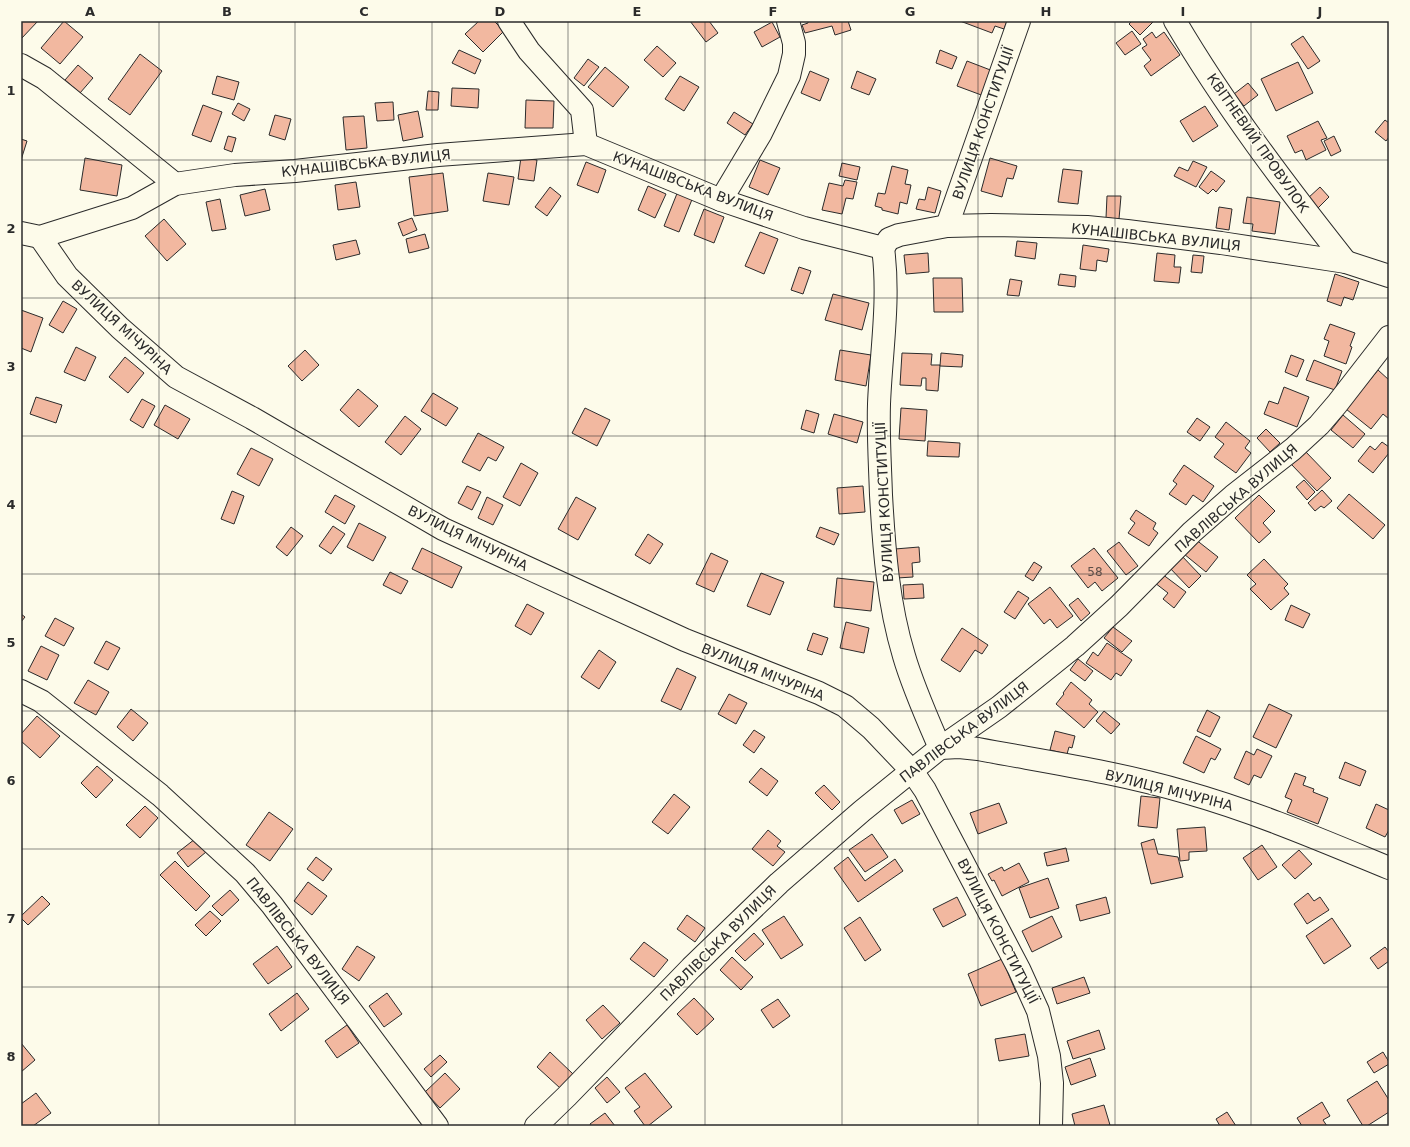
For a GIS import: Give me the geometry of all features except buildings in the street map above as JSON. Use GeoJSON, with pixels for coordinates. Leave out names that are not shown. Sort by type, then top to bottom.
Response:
{"type":"FeatureCollection","features":[{"type":"Feature","properties":{"kind":"street"},"geometry":{"type":"LineString","coordinates":[[509,21],[529,51],[582,110],[586,144]]}},
{"type":"Feature","properties":{"kind":"street"},"geometry":{"type":"LineString","coordinates":[[721,200],[761,133],[789,76],[794,54],[794,43],[788,21]]}},
{"type":"Feature","properties":{"kind":"street","name":"ВУЛИЦЯ КОНСТИТУЦІЇ"},"geometry":{"type":"LineString","coordinates":[[947,226],[1019,21]]}},
{"type":"Feature","properties":{"kind":"street","name":"КВІТНЕВИЙ ПРОВУЛОК"},"geometry":{"type":"LineString","coordinates":[[1175,21],[1193,52],[1245,128],[1298,202],[1346,262]]}},
{"type":"Feature","properties":{"kind":"street"},"geometry":{"type":"LineString","coordinates":[[21,65],[44,78],[175,184]]}},
{"type":"Feature","properties":{"kind":"street","name":"КУНАШІВСЬКА ВУЛИЦЯ"},"geometry":{"type":"LineString","coordinates":[[31,235],[132,208],[175,184],[235,175],[295,171],[438,154],[586,144],[721,200],[804,228],[883,248],[889,239],[899,235],[947,226],[1034,225],[1087,227],[1127,231],[1346,262],[1389,276]]}},
{"type":"Feature","properties":{"kind":"street","name":"ВУЛИЦЯ МІЧУРІНА"},"geometry":{"type":"LineString","coordinates":[[31,235],[67,276],[120,328],[176,377],[259,422],[443,529],[685,640],[819,693],[845,706],[871,728],[912,771]]}},
{"type":"Feature","properties":{"kind":"street","name":"ВУЛИЦЯ КОНСТИТУЦІЇ"},"geometry":{"type":"LineString","coordinates":[[883,248],[886,270],[886,306],[879,404],[879,450],[885,562],[892,607],[904,656],[918,698],[940,748]]}},
{"type":"Feature","properties":{"kind":"street","name":"ПАВЛІВСЬКА ВУЛИЦЯ"},"geometry":{"type":"LineString","coordinates":[[536,1126],[691,968],[779,883],[862,811],[940,748],[999,707],[1075,646],[1119,606],[1192,532],[1319,425],[1389,338]]}},
{"type":"Feature","properties":{"kind":"street","name":"ПАВЛІВСЬКА ВУЛИЦЯ"},"geometry":{"type":"LineString","coordinates":[[21,691],[41,701],[160,795],[245,873],[276,911],[437,1126]]}},
{"type":"Feature","properties":{"kind":"street","name":"ВУЛИЦЯ МІЧУРІНА"},"geometry":{"type":"LineString","coordinates":[[940,748],[959,747],[978,749],[1129,778],[1184,791],[1272,820],[1389,868]]}},
{"type":"Feature","properties":{"kind":"street","name":"ВУЛИЦЯ КОНСТИТУЦІЇ"},"geometry":{"type":"LineString","coordinates":[[912,771],[925,790],[946,828],[1019,969],[1038,1011],[1044,1035],[1052,1082],[1050,1126]]}}]}
